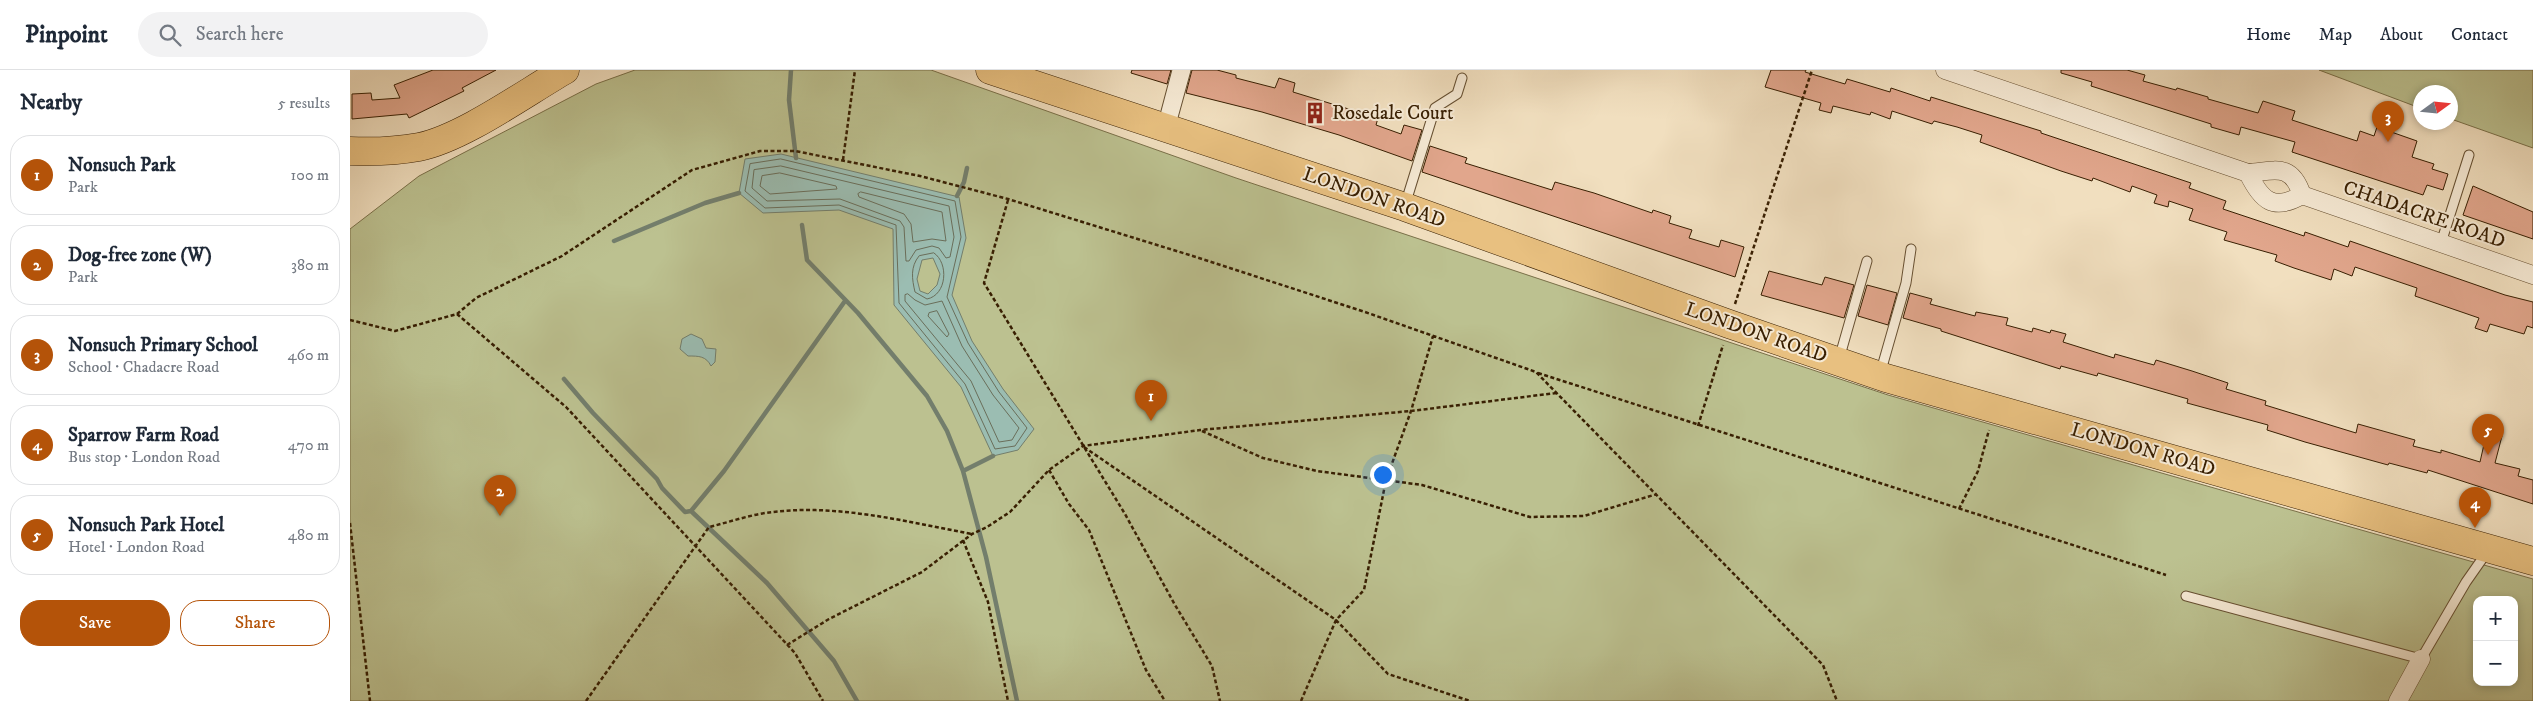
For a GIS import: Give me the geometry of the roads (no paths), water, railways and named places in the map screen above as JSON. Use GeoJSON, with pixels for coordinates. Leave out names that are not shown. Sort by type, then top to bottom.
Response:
{"type":"FeatureCollection","features":[{"type":"Feature","properties":{"kind":"highway"},"geometry":{"type":"LineString","coordinates":[[350,151],[373,152],[420,147],[459,131],[565,70]]}},
{"type":"Feature","properties":{"kind":"highway","name":"LONDON ROAD"},"geometry":{"type":"LineString","coordinates":[[990,70],[1405,207],[1729,324],[1880,376],[2533,561]]}},
{"type":"Feature","properties":{"kind":"street"},"geometry":{"type":"LineString","coordinates":[[1945,70],[2248,173],[2273,169],[2282,170],[2296,180],[2302,195],[2290,202],[2279,203],[2268,200],[2260,196],[2248,173]]}},
{"type":"Feature","properties":{"kind":"street","name":"CHADACRE ROAD"},"geometry":{"type":"LineString","coordinates":[[2302,195],[2533,275]]}},
{"type":"Feature","properties":{"kind":"street"},"geometry":{"type":"LineString","coordinates":[[2398,701],[2421,659]]}},
{"type":"Feature","properties":{"kind":"lane"},"geometry":{"type":"LineString","coordinates":[[1166,129],[1177,70]]}},
{"type":"Feature","properties":{"kind":"lane"},"geometry":{"type":"LineString","coordinates":[[1166,129],[1186,70]]}},
{"type":"Feature","properties":{"kind":"lane"},"geometry":{"type":"LineString","coordinates":[[1405,207],[1435,108],[1457,94],[1462,78]]}},
{"type":"Feature","properties":{"kind":"lane"},"geometry":{"type":"LineString","coordinates":[[2441,243],[2469,155]]}},
{"type":"Feature","properties":{"kind":"lane"},"geometry":{"type":"LineString","coordinates":[[1880,376],[1906,283],[1911,249]]}},
{"type":"Feature","properties":{"kind":"lane"},"geometry":{"type":"LineString","coordinates":[[1838,362],[1867,260]]}},
{"type":"Feature","properties":{"kind":"lane"},"geometry":{"type":"LineString","coordinates":[[2186,596],[2421,659],[2466,582],[2490,548]]}},
{"type":"Feature","properties":{"kind":"water"},"geometry":{"type":"Polygon","coordinates":[[[781,154],[959,197],[966,238],[952,295],[972,341],[1003,389],[1034,429],[1018,450],[993,456],[961,387],[894,305],[893,229],[839,210],[763,213],[739,193],[745,159],[781,154]],[[933,258],[922,260],[917,279],[920,291],[928,294],[937,285],[940,274],[933,258]]]}},
{"type":"Feature","properties":{"kind":"water"},"geometry":{"type":"Polygon","coordinates":[[[691,334],[702,339],[706,348],[716,349],[715,362],[711,366],[704,358],[688,356],[680,349],[682,339],[691,334]]]}},
{"type":"Feature","properties":{"kind":"waterway"},"geometry":{"type":"LineString","coordinates":[[791,70],[789,100],[796,158]]}},
{"type":"Feature","properties":{"kind":"waterway"},"geometry":{"type":"LineString","coordinates":[[957,196],[964,182],[967,168]]}},
{"type":"Feature","properties":{"kind":"waterway"},"geometry":{"type":"LineString","coordinates":[[614,241],[705,203],[739,193]]}},
{"type":"Feature","properties":{"kind":"waterway"},"geometry":{"type":"LineString","coordinates":[[802,225],[807,260],[858,313],[927,396],[947,431],[963,471]]}},
{"type":"Feature","properties":{"kind":"waterway"},"geometry":{"type":"LineString","coordinates":[[564,379],[685,512],[691,511],[724,471],[845,301]]}},
{"type":"Feature","properties":{"kind":"waterway"},"geometry":{"type":"LineString","coordinates":[[993,456],[963,471],[986,557],[1017,701]]}},
{"type":"Feature","properties":{"kind":"waterway"},"geometry":{"type":"LineString","coordinates":[[691,511],[767,583],[834,661],[857,701]]}},
{"type":"Feature","properties":{"kind":"place","name":"Rosedale Court"},"geometry":{"type":"Point","coordinates":[1315,113]}},
{"type":"Feature","properties":{"kind":"place","name":"Nonsuch Primary School"},"geometry":{"type":"Point","coordinates":[2388,142]}},
{"type":"Feature","properties":{"kind":"place","name":"Nonsuch Park"},"geometry":{"type":"Point","coordinates":[1151,421]}},
{"type":"Feature","properties":{"kind":"place","name":"Nonsuch Park Hotel"},"geometry":{"type":"Point","coordinates":[2488,455]}},
{"type":"Feature","properties":{"kind":"place","name":"Dog-free zone (W)"},"geometry":{"type":"Point","coordinates":[500,516]}},
{"type":"Feature","properties":{"kind":"place","name":"Sparrow Farm Road"},"geometry":{"type":"Point","coordinates":[2475,528]}}]}
